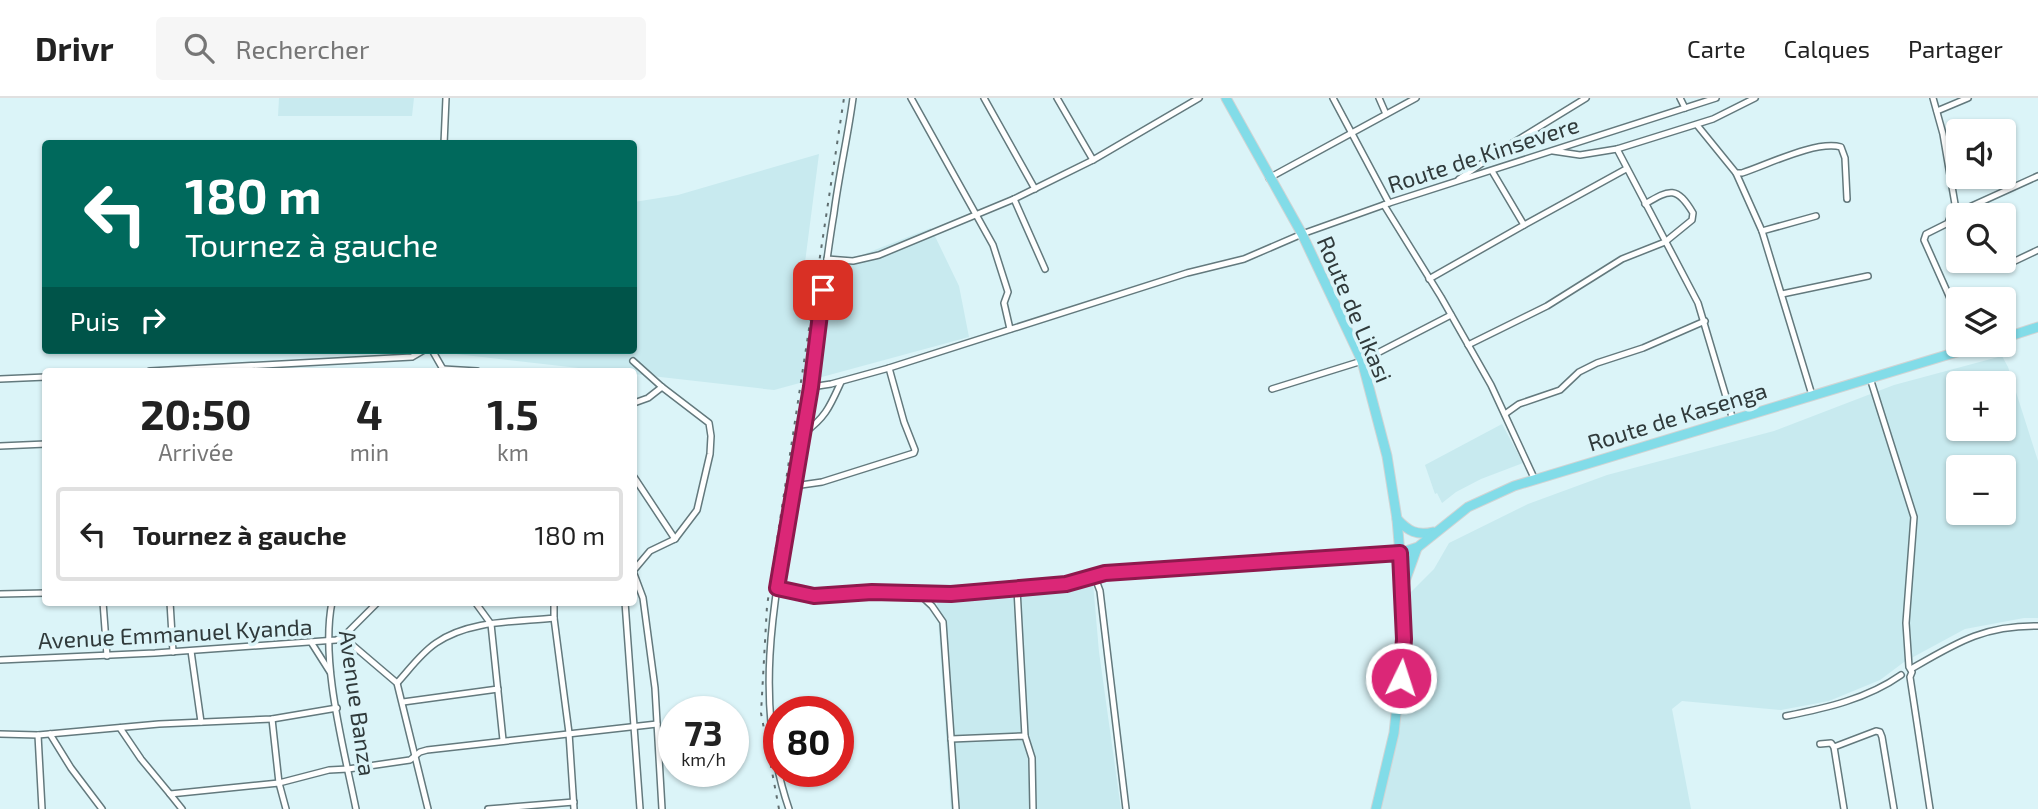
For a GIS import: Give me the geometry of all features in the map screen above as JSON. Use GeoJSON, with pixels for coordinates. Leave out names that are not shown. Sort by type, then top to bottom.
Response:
{"type":"FeatureCollection","features":[{"type":"Feature","properties":{"kind":"highway","name":"Route de Likasi"},"geometry":{"type":"LineString","coordinates":[[1226,98],[1302,234],[1362,361],[1387,456],[1397,519],[1403,590]]}},
{"type":"Feature","properties":{"kind":"highway"},"geometry":{"type":"LineString","coordinates":[[2016,334],[2038,327]]}},
{"type":"Feature","properties":{"kind":"highway","name":"Route de Kasenga"},"geometry":{"type":"LineString","coordinates":[[1400,553],[1418,547],[1454,516],[1484,499],[1535,480],[1946,355]]}},
{"type":"Feature","properties":{"kind":"highway"},"geometry":{"type":"LineString","coordinates":[[1397,519],[1411,532],[1435,532]]}},
{"type":"Feature","properties":{"kind":"highway"},"geometry":{"type":"LineString","coordinates":[[1376,809],[1390,756],[1400,694],[1404,639],[1403,590],[1409,564],[1418,547]]}},
{"type":"Feature","properties":{"kind":"street"},"geometry":{"type":"LineString","coordinates":[[444,140],[446,98]]}},
{"type":"Feature","properties":{"kind":"street"},"geometry":{"type":"LineString","coordinates":[[789,809],[771,741],[768,701],[770,634],[804,433],[853,98]]}},
{"type":"Feature","properties":{"kind":"street"},"geometry":{"type":"LineString","coordinates":[[911,98],[993,245],[1007,286],[1008,294],[1004,303],[1010,329]]}},
{"type":"Feature","properties":{"kind":"street"},"geometry":{"type":"LineString","coordinates":[[984,98],[1035,189]]}},
{"type":"Feature","properties":{"kind":"street"},"geometry":{"type":"LineString","coordinates":[[1058,98],[1093,160]]}},
{"type":"Feature","properties":{"kind":"street"},"geometry":{"type":"LineString","coordinates":[[828,259],[853,261],[879,255],[978,215],[1093,160],[1199,98]]}},
{"type":"Feature","properties":{"kind":"street"},"geometry":{"type":"LineString","coordinates":[[1333,98],[1386,204],[1505,414],[1535,480]]}},
{"type":"Feature","properties":{"kind":"street"},"geometry":{"type":"LineString","coordinates":[[1379,98],[1386,114]]}},
{"type":"Feature","properties":{"kind":"street"},"geometry":{"type":"LineString","coordinates":[[1269,178],[1416,98]]}},
{"type":"Feature","properties":{"kind":"street"},"geometry":{"type":"LineString","coordinates":[[1456,182],[1503,149],[1586,98]]}},
{"type":"Feature","properties":{"kind":"street"},"geometry":{"type":"LineString","coordinates":[[1680,98],[1685,108]]}},
{"type":"Feature","properties":{"kind":"street","name":"Route de Kinsevere"},"geometry":{"type":"LineString","coordinates":[[811,387],[841,382],[889,368],[1187,273],[1244,259],[1302,234],[1386,204],[1716,98]]}},
{"type":"Feature","properties":{"kind":"street"},"geometry":{"type":"LineString","coordinates":[[1550,151],[1580,155],[1617,149],[1698,125],[1755,98]]}},
{"type":"Feature","properties":{"kind":"street"},"geometry":{"type":"LineString","coordinates":[[1933,98],[1955,203]]}},
{"type":"Feature","properties":{"kind":"street"},"geometry":{"type":"LineString","coordinates":[[1937,111],[1968,98]]}},
{"type":"Feature","properties":{"kind":"street"},"geometry":{"type":"LineString","coordinates":[[1698,125],[1737,173],[1762,231],[1812,395]]}},
{"type":"Feature","properties":{"kind":"street"},"geometry":{"type":"LineString","coordinates":[[1737,173],[1748,172],[1805,151],[1837,145],[1841,147],[1845,159],[1847,199]]}},
{"type":"Feature","properties":{"kind":"street"},"geometry":{"type":"LineString","coordinates":[[1617,149],[1689,282],[1704,321],[1733,420]]}},
{"type":"Feature","properties":{"kind":"street"},"geometry":{"type":"LineString","coordinates":[[1429,279],[1626,169]]}},
{"type":"Feature","properties":{"kind":"street"},"geometry":{"type":"LineString","coordinates":[[1492,171],[1524,225]]}},
{"type":"Feature","properties":{"kind":"street"},"geometry":{"type":"LineString","coordinates":[[1978,203],[2038,176]]}},
{"type":"Feature","properties":{"kind":"street"},"geometry":{"type":"LineString","coordinates":[[1468,345],[1547,306],[1622,259],[1665,242],[1692,220],[1693,213],[1679,194],[1663,193],[1645,204]]}},
{"type":"Feature","properties":{"kind":"street"},"geometry":{"type":"LineString","coordinates":[[1014,199],[1045,269]]}},
{"type":"Feature","properties":{"kind":"street"},"geometry":{"type":"LineString","coordinates":[[1762,231],[1816,216]]}},
{"type":"Feature","properties":{"kind":"street"},"geometry":{"type":"LineString","coordinates":[[1946,222],[1926,234],[1924,240],[1946,289]]}},
{"type":"Feature","properties":{"kind":"street"},"geometry":{"type":"LineString","coordinates":[[2016,261],[2038,250]]}},
{"type":"Feature","properties":{"kind":"street"},"geometry":{"type":"LineString","coordinates":[[1782,294],[1868,276]]}},
{"type":"Feature","properties":{"kind":"street"},"geometry":{"type":"LineString","coordinates":[[1272,389],[1362,361],[1451,315]]}},
{"type":"Feature","properties":{"kind":"street"},"geometry":{"type":"LineString","coordinates":[[1505,414],[1519,404],[1560,390],[1587,368],[1643,348],[1704,321]]}},
{"type":"Feature","properties":{"kind":"street"},"geometry":{"type":"LineString","coordinates":[[211,368],[411,357],[417,354]]}},
{"type":"Feature","properties":{"kind":"street"},"geometry":{"type":"LineString","coordinates":[[633,360],[662,387],[709,423],[712,436],[705,483],[697,510],[675,539],[650,551],[637,568]]}},
{"type":"Feature","properties":{"kind":"street"},"geometry":{"type":"LineString","coordinates":[[794,486],[822,482],[914,453],[889,368]]}},
{"type":"Feature","properties":{"kind":"street"},"geometry":{"type":"LineString","coordinates":[[0,380],[42,377]]}},
{"type":"Feature","properties":{"kind":"street"},"geometry":{"type":"LineString","coordinates":[[1870,378],[1914,517],[1906,623],[1910,677],[1930,809]]}},
{"type":"Feature","properties":{"kind":"street"},"geometry":{"type":"LineString","coordinates":[[804,433],[827,413],[841,382]]}},
{"type":"Feature","properties":{"kind":"street"},"geometry":{"type":"LineString","coordinates":[[637,403],[662,387]]}},
{"type":"Feature","properties":{"kind":"street"},"geometry":{"type":"LineString","coordinates":[[0,446],[42,444]]}},
{"type":"Feature","properties":{"kind":"street"},"geometry":{"type":"LineString","coordinates":[[637,482],[675,539]]}},
{"type":"Feature","properties":{"kind":"street"},"geometry":{"type":"LineString","coordinates":[[777,588],[814,596],[851,592],[951,594],[1066,584],[1094,575],[1400,553]]}},
{"type":"Feature","properties":{"kind":"street"},"geometry":{"type":"LineString","coordinates":[[1094,575],[1100,591],[1126,809]]}},
{"type":"Feature","properties":{"kind":"street"},"geometry":{"type":"LineString","coordinates":[[637,581],[643,598],[655,688],[662,809]]}},
{"type":"Feature","properties":{"kind":"street"},"geometry":{"type":"LineString","coordinates":[[1017,589],[1025,736],[1033,769],[1033,809]]}},
{"type":"Feature","properties":{"kind":"street"},"geometry":{"type":"LineString","coordinates":[[0,594],[42,593]]}},
{"type":"Feature","properties":{"kind":"street"},"geometry":{"type":"LineString","coordinates":[[918,593],[932,606],[943,622],[956,809]]}},
{"type":"Feature","properties":{"kind":"street"},"geometry":{"type":"LineString","coordinates":[[103,606],[107,656]]}},
{"type":"Feature","properties":{"kind":"street"},"geometry":{"type":"LineString","coordinates":[[170,606],[173,652]]}},
{"type":"Feature","properties":{"kind":"street","name":"Avenue Banza"},"geometry":{"type":"LineString","coordinates":[[332,606],[329,628],[331,674],[356,809]]}},
{"type":"Feature","properties":{"kind":"street","name":"Avenue Emmanuel Kyanda"},"geometry":{"type":"LineString","coordinates":[[0,660],[191,651],[330,640],[344,637],[374,606]]}},
{"type":"Feature","properties":{"kind":"street"},"geometry":{"type":"LineString","coordinates":[[478,606],[491,624],[503,740]]}},
{"type":"Feature","properties":{"kind":"street"},"geometry":{"type":"LineString","coordinates":[[488,809],[574,805],[569,733],[554,606]]}},
{"type":"Feature","properties":{"kind":"street"},"geometry":{"type":"LineString","coordinates":[[625,606],[640,809]]}},
{"type":"Feature","properties":{"kind":"street"},"geometry":{"type":"LineString","coordinates":[[397,683],[433,645],[456,633],[491,624],[554,618]]}},
{"type":"Feature","properties":{"kind":"street"},"geometry":{"type":"LineString","coordinates":[[1786,716],[1862,696],[1901,675],[1902,668],[1910,668],[1951,644],[1981,632],[2017,625],[2038,626]]}},
{"type":"Feature","properties":{"kind":"street"},"geometry":{"type":"LineString","coordinates":[[344,637],[397,683],[428,809]]}},
{"type":"Feature","properties":{"kind":"street"},"geometry":{"type":"LineString","coordinates":[[312,642],[331,674]]}},
{"type":"Feature","properties":{"kind":"street"},"geometry":{"type":"LineString","coordinates":[[191,651],[201,722]]}},
{"type":"Feature","properties":{"kind":"street"},"geometry":{"type":"LineString","coordinates":[[1901,675],[1910,677]]}},
{"type":"Feature","properties":{"kind":"street"},"geometry":{"type":"LineString","coordinates":[[403,702],[498,689]]}},
{"type":"Feature","properties":{"kind":"street"},"geometry":{"type":"LineString","coordinates":[[0,734],[38,735],[272,719],[337,708]]}},
{"type":"Feature","properties":{"kind":"street"},"geometry":{"type":"LineString","coordinates":[[272,719],[279,783],[286,809]]}},
{"type":"Feature","properties":{"kind":"street"},"geometry":{"type":"LineString","coordinates":[[170,793],[279,783],[329,770],[410,760],[426,750],[657,724]]}},
{"type":"Feature","properties":{"kind":"street"},"geometry":{"type":"LineString","coordinates":[[120,728],[141,759],[182,809]]}},
{"type":"Feature","properties":{"kind":"street"},"geometry":{"type":"LineString","coordinates":[[1834,747],[1870,733],[1880,732],[1894,809]]}},
{"type":"Feature","properties":{"kind":"street"},"geometry":{"type":"LineString","coordinates":[[50,734],[71,768],[102,809]]}},
{"type":"Feature","properties":{"kind":"street"},"geometry":{"type":"LineString","coordinates":[[38,735],[42,809]]}},
{"type":"Feature","properties":{"kind":"street"},"geometry":{"type":"LineString","coordinates":[[951,739],[1025,736]]}},
{"type":"Feature","properties":{"kind":"street"},"geometry":{"type":"LineString","coordinates":[[1821,744],[1831,743],[1834,747],[1844,809]]}},
{"type":"Feature","properties":{"kind":"shaded area"},"geometry":{"type":"Polygon","coordinates":[[[279,98],[414,98],[412,116],[278,116],[279,98]]]}},
{"type":"Feature","properties":{"kind":"shaded area"},"geometry":{"type":"Polygon","coordinates":[[[819,154],[803,278],[931,228],[959,286],[969,337],[774,390],[637,374],[637,368],[579,368],[456,354],[637,354],[637,202],[678,195],[819,154]]]}},
{"type":"Feature","properties":{"kind":"shaded area"},"geometry":{"type":"Polygon","coordinates":[[[1998,357],[2003,357],[2009,371],[1946,371],[1998,357]]]}},
{"type":"Feature","properties":{"kind":"shaded area"},"geometry":{"type":"Polygon","coordinates":[[[1946,371],[1946,441],[2016,441],[2016,392],[2038,461],[2038,618],[1965,629],[1904,662],[1880,680],[1829,701],[1781,710],[1682,701],[1672,709],[1691,809],[1380,809],[1403,695],[1410,593],[1434,569],[1449,543],[1528,504],[1607,475],[1774,431],[1894,385],[1946,371]]]}},
{"type":"Feature","properties":{"kind":"shaded area"},"geometry":{"type":"Polygon","coordinates":[[[1502,424],[1523,463],[1481,479],[1442,503],[1437,493],[1435,494],[1425,465],[1502,424]]]}},
{"type":"Feature","properties":{"kind":"shaded area"},"geometry":{"type":"Polygon","coordinates":[[[1093,583],[1099,652],[1121,809],[951,809],[937,602],[1093,583]]]}},
{"type":"Feature","properties":{"kind":"railway"},"geometry":{"type":"LineString","coordinates":[[779,809],[761,713],[767,606],[844,98]]}},
{"type":"Feature","properties":{"kind":"route"},"geometry":{"type":"LineString","coordinates":[[823,290],[804,433],[786,521],[777,588],[806,596],[851,592],[951,594],[1066,584],[1105,573],[1400,553],[1404,639],[1401,678]]}}]}
